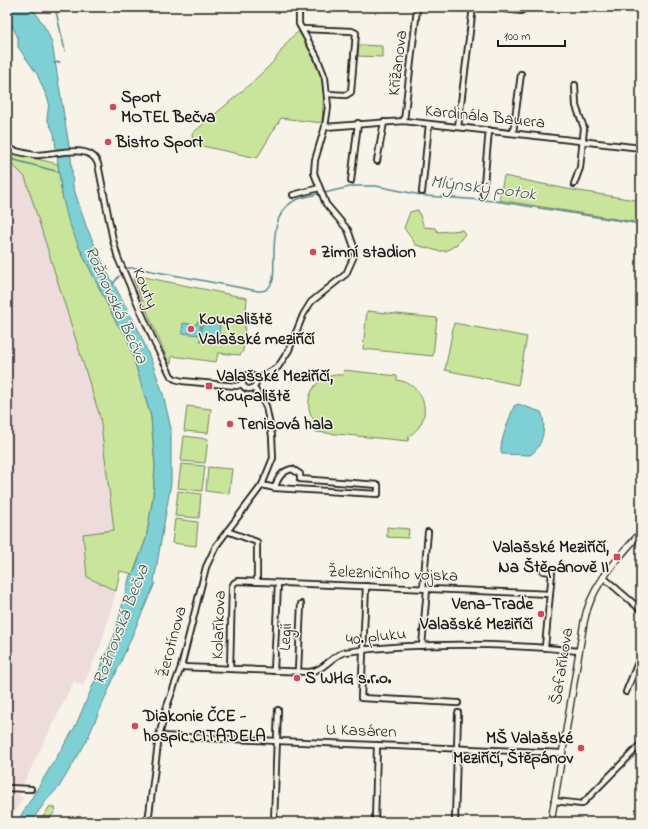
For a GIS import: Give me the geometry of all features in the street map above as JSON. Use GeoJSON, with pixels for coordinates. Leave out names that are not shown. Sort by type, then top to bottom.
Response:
{"type":"FeatureCollection","features":[{"type":"Feature","properties":{"kind":"street","name":"Kouty"},"geometry":{"type":"LineString","coordinates":[[242,384],[243,379],[247,376],[252,376],[256,380],[278,367],[289,350],[303,315],[311,302],[339,281],[351,266],[354,256],[352,238],[348,230],[326,204],[314,173],[314,166],[328,114],[327,94],[325,78],[299,22],[299,7]]}},
{"type":"Feature","properties":{"kind":"street"},"geometry":{"type":"LineString","coordinates":[[458,127],[473,7]]}},
{"type":"Feature","properties":{"kind":"street"},"geometry":{"type":"LineString","coordinates":[[485,7],[521,10]]}},
{"type":"Feature","properties":{"kind":"street","name":"Křižanova"},"geometry":{"type":"LineString","coordinates":[[404,121],[417,9]]}},
{"type":"Feature","properties":{"kind":"street"},"geometry":{"type":"LineString","coordinates":[[303,29],[352,31],[356,33],[351,92],[346,95],[327,94]]}},
{"type":"Feature","properties":{"kind":"street"},"geometry":{"type":"LineString","coordinates":[[514,133],[521,74]]}},
{"type":"Feature","properties":{"kind":"street"},"geometry":{"type":"LineString","coordinates":[[574,184],[580,168],[584,128],[576,106],[575,85]]}},
{"type":"Feature","properties":{"kind":"street","name":"Kardinála Bauera"},"geometry":{"type":"LineString","coordinates":[[325,126],[404,121],[641,148]]}},
{"type":"Feature","properties":{"kind":"street"},"geometry":{"type":"LineString","coordinates":[[377,161],[384,122]]}},
{"type":"Feature","properties":{"kind":"street"},"geometry":{"type":"LineString","coordinates":[[351,181],[358,123]]}},
{"type":"Feature","properties":{"kind":"street"},"geometry":{"type":"LineString","coordinates":[[422,192],[429,124]]}},
{"type":"Feature","properties":{"kind":"street"},"geometry":{"type":"LineString","coordinates":[[483,195],[489,130]]}},
{"type":"Feature","properties":{"kind":"street","name":"Kouty"},"geometry":{"type":"LineString","coordinates":[[7,149],[35,155],[75,152],[89,153],[97,161],[113,240],[120,262],[155,344],[171,376],[182,381],[236,386],[242,384]]}},
{"type":"Feature","properties":{"kind":"street"},"geometry":{"type":"LineString","coordinates":[[293,195],[319,188]]}},
{"type":"Feature","properties":{"kind":"street"},"geometry":{"type":"LineString","coordinates":[[254,388],[256,380]]}},
{"type":"Feature","properties":{"kind":"street","name":"Kouty"},"geometry":{"type":"LineString","coordinates":[[242,384],[246,389],[254,388]]}},
{"type":"Feature","properties":{"kind":"street","name":"Žerotínova"},"geometry":{"type":"LineString","coordinates":[[148,822],[159,736],[166,710],[181,667],[203,576],[210,556],[262,485],[269,471],[273,458],[272,436],[266,406],[254,388]]}},
{"type":"Feature","properties":{"kind":"street"},"geometry":{"type":"LineString","coordinates":[[274,488],[276,481],[288,470],[296,470],[300,474],[297,489]]}},
{"type":"Feature","properties":{"kind":"street"},"geometry":{"type":"LineString","coordinates":[[262,485],[274,488],[378,494],[378,484],[300,479]]}},
{"type":"Feature","properties":{"kind":"street"},"geometry":{"type":"LineString","coordinates":[[227,531],[257,542],[257,582]]}},
{"type":"Feature","properties":{"kind":"street"},"geometry":{"type":"LineString","coordinates":[[422,646],[428,532]]}},
{"type":"Feature","properties":{"kind":"street","name":"Šafaříkova"},"geometry":{"type":"LineString","coordinates":[[551,822],[588,604],[603,577],[641,532]]}},
{"type":"Feature","properties":{"kind":"street"},"geometry":{"type":"LineString","coordinates":[[543,572],[552,572],[545,647]]}},
{"type":"Feature","properties":{"kind":"street"},"geometry":{"type":"LineString","coordinates":[[603,577],[641,610]]}},
{"type":"Feature","properties":{"kind":"street","name":"Železničního vojska"},"geometry":{"type":"LineString","coordinates":[[234,583],[239,581],[550,594]]}},
{"type":"Feature","properties":{"kind":"street","name":"Kolaříkova"},"geometry":{"type":"LineString","coordinates":[[230,669],[232,589],[234,583]]}},
{"type":"Feature","properties":{"kind":"street"},"geometry":{"type":"LineString","coordinates":[[274,670],[278,583]]}},
{"type":"Feature","properties":{"kind":"street"},"geometry":{"type":"LineString","coordinates":[[366,586],[361,698],[458,703]]}},
{"type":"Feature","properties":{"kind":"street","name":"Legií"},"geometry":{"type":"LineString","coordinates":[[298,671],[301,604]]}},
{"type":"Feature","properties":{"kind":"street","name":"40. pluku"},"geometry":{"type":"LineString","coordinates":[[181,667],[298,671],[318,670],[342,653],[363,649],[422,646],[545,647],[579,651]]}},
{"type":"Feature","properties":{"kind":"street"},"geometry":{"type":"LineString","coordinates":[[626,692],[641,655]]}},
{"type":"Feature","properties":{"kind":"street"},"geometry":{"type":"LineString","coordinates":[[274,822],[278,710]]}},
{"type":"Feature","properties":{"kind":"street"},"geometry":{"type":"LineString","coordinates":[[455,822],[458,713]]}},
{"type":"Feature","properties":{"kind":"street","name":"U Kasáren"},"geometry":{"type":"LineString","coordinates":[[159,736],[562,753]]}},
{"type":"Feature","properties":{"kind":"street"},"geometry":{"type":"LineString","coordinates":[[554,801],[582,804],[641,744]]}},
{"type":"Feature","properties":{"kind":"street"},"geometry":{"type":"LineString","coordinates":[[375,822],[377,745]]}},
{"type":"Feature","properties":{"kind":"street"},"geometry":{"type":"LineString","coordinates":[[7,788],[31,789]]}},
{"type":"Feature","properties":{"kind":"shaded area"},"geometry":{"type":"Polygon","coordinates":[[[7,66],[13,77],[10,143],[8,143],[7,135],[7,66]]]}},
{"type":"Feature","properties":{"kind":"shaded area"},"geometry":{"type":"Polygon","coordinates":[[[7,164],[14,166],[25,177],[100,417],[114,531],[83,535],[87,577],[116,591],[101,645],[83,686],[74,681],[23,785],[7,785],[7,164]]]}},
{"type":"Feature","properties":{"kind":"shaded area"},"geometry":{"type":"Polygon","coordinates":[[[7,791],[19,794],[23,798],[8,822],[7,791]]]}},
{"type":"Feature","properties":{"kind":"green space"},"geometry":{"type":"Polygon","coordinates":[[[299,32],[303,36],[321,76],[324,90],[322,123],[281,118],[257,158],[193,144],[192,134],[263,72],[273,62],[292,37],[299,32]]]}},
{"type":"Feature","properties":{"kind":"green space"},"geometry":{"type":"Polygon","coordinates":[[[359,45],[382,46],[382,57],[358,56],[359,45]]]}},
{"type":"Feature","properties":{"kind":"green space"},"geometry":{"type":"Polygon","coordinates":[[[7,152],[58,164],[62,195],[79,247],[117,324],[127,336],[151,417],[155,467],[153,497],[146,539],[133,574],[120,571],[116,591],[87,577],[83,534],[114,530],[100,417],[25,177],[14,166],[7,164],[7,152]]]}},
{"type":"Feature","properties":{"kind":"green space"},"geometry":{"type":"Polygon","coordinates":[[[504,176],[567,189],[641,201],[641,223],[499,200],[504,176]]]}},
{"type":"Feature","properties":{"kind":"green space"},"geometry":{"type":"Polygon","coordinates":[[[418,210],[424,227],[435,228],[438,232],[462,230],[465,234],[456,245],[446,251],[438,251],[416,245],[404,228],[410,212],[418,210]]]}},
{"type":"Feature","properties":{"kind":"green space"},"geometry":{"type":"Polygon","coordinates":[[[139,276],[247,298],[243,351],[240,355],[218,353],[216,362],[172,356],[171,363],[169,363],[133,279],[139,276]]]}},
{"type":"Feature","properties":{"kind":"green space"},"geometry":{"type":"Polygon","coordinates":[[[367,311],[437,318],[433,356],[363,349],[367,311]]]}},
{"type":"Feature","properties":{"kind":"green space"},"geometry":{"type":"Polygon","coordinates":[[[454,323],[527,337],[518,385],[445,370],[454,323]]]}},
{"type":"Feature","properties":{"kind":"green space"},"geometry":{"type":"Polygon","coordinates":[[[344,370],[397,376],[397,380],[407,383],[415,388],[424,404],[424,412],[422,421],[417,429],[409,436],[408,441],[316,432],[316,425],[309,409],[310,395],[313,388],[323,379],[336,375],[343,375],[344,370]]]}},
{"type":"Feature","properties":{"kind":"green space"},"geometry":{"type":"Polygon","coordinates":[[[187,406],[211,409],[208,433],[184,431],[187,406]]]}},
{"type":"Feature","properties":{"kind":"green space"},"geometry":{"type":"Polygon","coordinates":[[[184,436],[208,439],[205,463],[181,461],[184,436]]]}},
{"type":"Feature","properties":{"kind":"green space"},"geometry":{"type":"Polygon","coordinates":[[[181,464],[205,466],[202,491],[178,488],[181,464]]]}},
{"type":"Feature","properties":{"kind":"green space"},"geometry":{"type":"Polygon","coordinates":[[[208,467],[232,469],[229,494],[206,491],[208,467]]]}},
{"type":"Feature","properties":{"kind":"green space"},"geometry":{"type":"Polygon","coordinates":[[[178,491],[201,494],[199,518],[175,516],[178,491]]]}},
{"type":"Feature","properties":{"kind":"green space"},"geometry":{"type":"Polygon","coordinates":[[[175,519],[198,522],[196,546],[172,543],[175,519]]]}},
{"type":"Feature","properties":{"kind":"green space"},"geometry":{"type":"Polygon","coordinates":[[[387,527],[409,529],[408,538],[387,537],[387,527]]]}},
{"type":"Feature","properties":{"kind":"green space"},"geometry":{"type":"Polygon","coordinates":[[[50,806],[56,809],[48,822],[40,822],[50,806]]]}},
{"type":"Feature","properties":{"kind":"water","name":"Rožnovská Bečva"},"geometry":{"type":"Polygon","coordinates":[[[7,7],[32,7],[47,31],[52,43],[71,158],[73,186],[86,226],[106,270],[138,329],[153,365],[163,394],[171,429],[171,483],[154,581],[155,583],[86,742],[59,787],[45,802],[31,822],[17,822],[75,727],[115,634],[130,575],[133,574],[146,539],[153,497],[155,465],[151,417],[127,336],[117,324],[79,247],[68,220],[62,195],[54,133],[47,119],[49,102],[37,74],[18,47],[18,38],[7,15],[7,7]]]}},
{"type":"Feature","properties":{"kind":"water","name":"Koupaliště Valašské meziříčí"},"geometry":{"type":"Polygon","coordinates":[[[197,322],[201,322],[199,335],[182,333],[183,323],[196,325],[197,322]]]}},
{"type":"Feature","properties":{"kind":"water"},"geometry":{"type":"Polygon","coordinates":[[[212,323],[220,324],[218,343],[200,341],[202,325],[211,326],[212,323]]]}},
{"type":"Feature","properties":{"kind":"water"},"geometry":{"type":"Polygon","coordinates":[[[518,404],[541,412],[544,423],[543,435],[538,447],[530,455],[502,454],[501,445],[505,431],[514,406],[518,404]]]}},
{"type":"Feature","properties":{"kind":"waterway"},"geometry":{"type":"LineString","coordinates":[[55,7],[65,51]]}},
{"type":"Feature","properties":{"kind":"waterway"},"geometry":{"type":"LineString","coordinates":[[54,63],[60,62]]}},
{"type":"Feature","properties":{"kind":"waterway"},"geometry":{"type":"LineString","coordinates":[[7,158],[59,172]]}},
{"type":"Feature","properties":{"kind":"waterway","name":"Mlýnský potok"},"geometry":{"type":"LineString","coordinates":[[324,193],[354,186],[376,186],[426,196],[495,201],[641,224]]}},
{"type":"Feature","properties":{"kind":"waterway","name":"Mlýnský potok"},"geometry":{"type":"LineString","coordinates":[[125,268],[136,268],[264,291],[269,287],[273,280],[276,227],[279,217],[284,209],[295,200],[318,194]]}},
{"type":"Feature","properties":{"kind":"waterway","name":"Mlýnský potok"},"geometry":{"type":"LineString","coordinates":[[113,284],[119,276]]}},
{"type":"Feature","properties":{"kind":"place","name":"Sport MOTEL Bečva"},"geometry":{"type":"Point","coordinates":[113,107]}},
{"type":"Feature","properties":{"kind":"place","name":"Bistro Sport"},"geometry":{"type":"Point","coordinates":[108,142]}},
{"type":"Feature","properties":{"kind":"place","name":"Zimní stadion"},"geometry":{"type":"Point","coordinates":[313,252]}},
{"type":"Feature","properties":{"kind":"place","name":"Koupaliště Valašské meziříčí"},"geometry":{"type":"Point","coordinates":[191,329]}},
{"type":"Feature","properties":{"kind":"place","name":"Valašské Meziříčí, Koupaliště"},"geometry":{"type":"Point","coordinates":[209,386]}},
{"type":"Feature","properties":{"kind":"place","name":"Tenisová hala"},"geometry":{"type":"Point","coordinates":[230,424]}},
{"type":"Feature","properties":{"kind":"place","name":"Valašské Meziříčí, Na Štěpánově II"},"geometry":{"type":"Point","coordinates":[617,557]}},
{"type":"Feature","properties":{"kind":"place","name":"Vena-Trade Valašské Meziříčí"},"geometry":{"type":"Point","coordinates":[541,614]}},
{"type":"Feature","properties":{"kind":"place","name":"S WHG s.r.o."},"geometry":{"type":"Point","coordinates":[297,678]}},
{"type":"Feature","properties":{"kind":"place","name":"Diakonie ČCE - hospic CITADELA"},"geometry":{"type":"Point","coordinates":[135,726]}},
{"type":"Feature","properties":{"kind":"place","name":"MŠ Valašské Meziříčí, Štěpánov"},"geometry":{"type":"Point","coordinates":[581,748]}}]}
